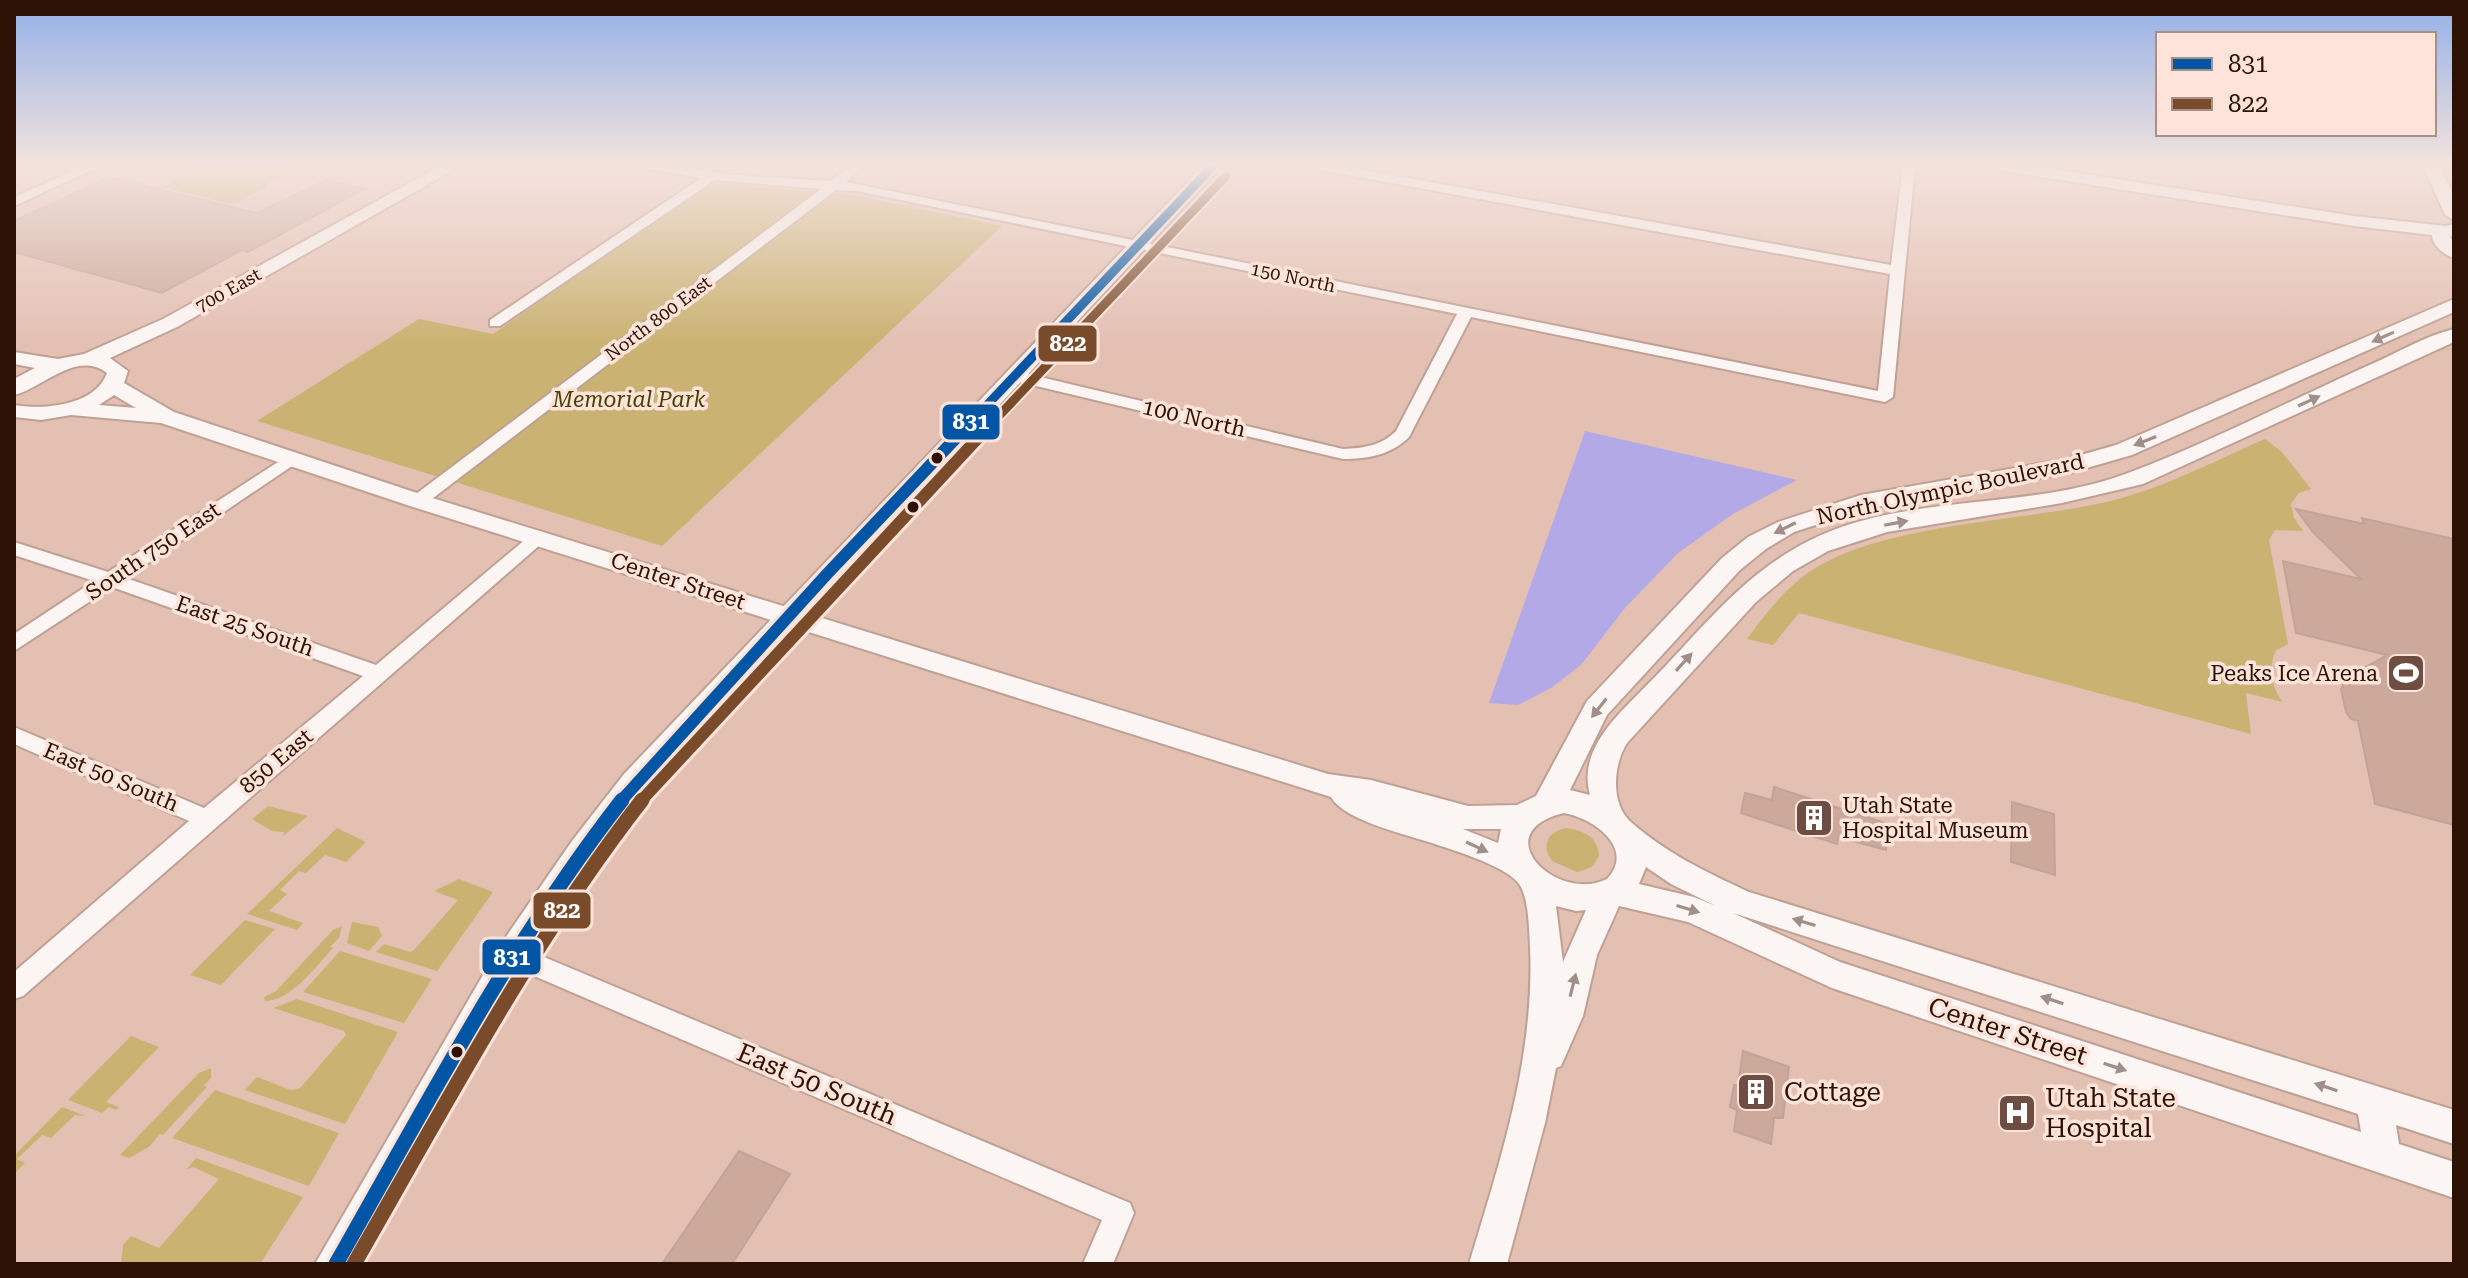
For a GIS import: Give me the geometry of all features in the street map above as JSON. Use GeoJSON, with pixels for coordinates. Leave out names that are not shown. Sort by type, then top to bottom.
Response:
{"type":"FeatureCollection","features":[{"type":"Feature","properties":{"kind":"main road"},"geometry":{"type":"LineString","coordinates":[[336,1264],[513,955],[583,850],[635,783],[787,617],[1157,225]]}},
{"type":"Feature","properties":{"kind":"street","name":"700 East"},"geometry":{"type":"LineString","coordinates":[[86,361],[170,323],[347,225]]}},
{"type":"Feature","properties":{"kind":"street"},"geometry":{"type":"LineString","coordinates":[[495,323],[641,225]]}},
{"type":"Feature","properties":{"kind":"street","name":"North 800 East"},"geometry":{"type":"LineString","coordinates":[[418,501],[782,225]]}},
{"type":"Feature","properties":{"kind":"street","name":"150 North"},"geometry":{"type":"LineString","coordinates":[[1035,225],[1885,397],[1898,271]]}},
{"type":"Feature","properties":{"kind":"street"},"geometry":{"type":"LineString","coordinates":[[1643,225],[1898,271],[1903,225]]}},
{"type":"Feature","properties":{"kind":"street","name":"North Olympic Boulevard"},"geometry":{"type":"LineString","coordinates":[[1534,810],[1568,770],[1580,735],[1597,708],[1731,564],[1786,527],[1861,502],[2069,466],[2124,450],[2454,305]]}},
{"type":"Feature","properties":{"kind":"street","name":"100 North"},"geometry":{"type":"LineString","coordinates":[[1015,376],[1343,454],[1374,452],[1396,442],[1403,433],[1466,312]]}},
{"type":"Feature","properties":{"kind":"street","name":"700 East"},"geometry":{"type":"LineString","coordinates":[[69,408],[97,396],[170,323]]}},
{"type":"Feature","properties":{"kind":"street","name":"North Olympic Boulevard"},"geometry":{"type":"LineString","coordinates":[[1619,827],[1602,785],[1601,768],[1606,754],[1633,718],[1710,634],[1784,566],[1806,552],[1839,537],[1894,523],[2101,489],[2135,479],[2454,335]]}},
{"type":"Feature","properties":{"kind":"street"},"geometry":{"type":"LineString","coordinates":[[14,358],[59,365]]}},
{"type":"Feature","properties":{"kind":"street"},"geometry":{"type":"LineString","coordinates":[[15,386],[59,365],[86,361]]}},
{"type":"Feature","properties":{"kind":"street","name":"Center Street"},"geometry":{"type":"LineString","coordinates":[[86,361],[108,363],[115,378],[166,417]]}},
{"type":"Feature","properties":{"kind":"street"},"geometry":{"type":"LineString","coordinates":[[14,427],[46,413],[69,408]]}},
{"type":"Feature","properties":{"kind":"street","name":"Center Street"},"geometry":{"type":"LineString","coordinates":[[69,408],[166,417],[418,501],[1328,785],[1371,791],[1468,818],[1534,810]]}},
{"type":"Feature","properties":{"kind":"street"},"geometry":{"type":"LineString","coordinates":[[14,411],[46,413]]}},
{"type":"Feature","properties":{"kind":"street","name":"South 750 East"},"geometry":{"type":"LineString","coordinates":[[14,644],[292,458]]}},
{"type":"Feature","properties":{"kind":"street","name":"850 East"},"geometry":{"type":"LineString","coordinates":[[14,988],[207,819],[540,537]]}},
{"type":"Feature","properties":{"kind":"street","name":"East 25 South"},"geometry":{"type":"LineString","coordinates":[[14,548],[240,623],[380,674]]}},
{"type":"Feature","properties":{"kind":"street","name":"East 50 South"},"geometry":{"type":"LineString","coordinates":[[14,735],[207,819]]}},
{"type":"Feature","properties":{"kind":"street","name":"Center Street"},"geometry":{"type":"LineString","coordinates":[[1328,785],[1365,808],[1466,842],[1527,874]]}},
{"type":"Feature","properties":{"kind":"street"},"geometry":{"type":"LineString","coordinates":[[1488,1264],[1536,1085],[1548,982],[1546,920],[1511,839],[1534,810],[1582,804],[1619,827],[1631,846],[1630,871],[1624,883],[1612,892],[1581,955],[1566,1016],[1536,1085]]}},
{"type":"Feature","properties":{"kind":"street","name":"Center Street"},"geometry":{"type":"LineString","coordinates":[[1619,827],[1682,875],[1741,903],[2454,1127]]}},
{"type":"Feature","properties":{"kind":"street"},"geometry":{"type":"LineString","coordinates":[[1527,874],[1547,890],[1575,898],[1612,892]]}},
{"type":"Feature","properties":{"kind":"street","name":"Center Street"},"geometry":{"type":"LineString","coordinates":[[1612,892],[1694,910],[1832,974],[2454,1180]]}},
{"type":"Feature","properties":{"kind":"street","name":"East 50 South"},"geometry":{"type":"LineString","coordinates":[[513,955],[1120,1213],[1098,1264]]}},
{"type":"Feature","properties":{"kind":"street"},"geometry":{"type":"LineString","coordinates":[[1941,1009],[1943,965]]}},
{"type":"Feature","properties":{"kind":"street"},"geometry":{"type":"LineString","coordinates":[[2374,1102],[2383,1156]]}},
{"type":"Feature","properties":{"kind":"green space","name":"Memorial Park"},"geometry":{"type":"Polygon","coordinates":[[[651,225],[1002,226],[662,546],[257,421],[419,319],[493,334],[651,225]]]}},
{"type":"Feature","properties":{"kind":"green space"},"geometry":{"type":"Polygon","coordinates":[[[2265,439],[2282,452],[2311,489],[2299,493],[2291,504],[2294,518],[2303,531],[2275,530],[2269,540],[2288,644],[2275,651],[2272,664],[2272,678],[2283,702],[2246,693],[2251,734],[1799,613],[1773,645],[1747,639],[1791,586],[1839,556],[1912,534],[2072,509],[2127,497],[2265,439]]]}},
{"type":"Feature","properties":{"kind":"green space"},"geometry":{"type":"Polygon","coordinates":[[[268,806],[308,816],[283,836],[284,832],[272,831],[252,819],[268,806]]]}},
{"type":"Feature","properties":{"kind":"green space"},"geometry":{"type":"Polygon","coordinates":[[[337,828],[366,842],[346,862],[325,855],[306,873],[299,871],[280,890],[287,894],[269,911],[303,923],[297,930],[247,914],[337,828]]]}},
{"type":"Feature","properties":{"kind":"green space"},"geometry":{"type":"Polygon","coordinates":[[[1566,828],[1593,839],[1599,856],[1592,867],[1577,872],[1552,861],[1547,850],[1548,840],[1554,833],[1566,828]]]}},
{"type":"Feature","properties":{"kind":"green space"},"geometry":{"type":"Polygon","coordinates":[[[459,879],[493,892],[437,971],[376,952],[384,944],[410,952],[414,950],[458,900],[434,891],[459,879]]]}},
{"type":"Feature","properties":{"kind":"green space"},"geometry":{"type":"Polygon","coordinates":[[[245,920],[275,929],[221,985],[190,975],[245,920]]]}},
{"type":"Feature","properties":{"kind":"green space"},"geometry":{"type":"Polygon","coordinates":[[[352,922],[378,927],[382,936],[369,951],[347,943],[352,922]]]}},
{"type":"Feature","properties":{"kind":"green space"},"geometry":{"type":"Polygon","coordinates":[[[342,926],[339,938],[330,947],[333,948],[302,982],[284,996],[265,1001],[264,997],[276,991],[333,930],[342,926]]]}},
{"type":"Feature","properties":{"kind":"green space"},"geometry":{"type":"Polygon","coordinates":[[[340,951],[432,979],[404,1023],[303,992],[340,951]]]}},
{"type":"Feature","properties":{"kind":"green space"},"geometry":{"type":"Polygon","coordinates":[[[297,999],[398,1032],[345,1124],[245,1090],[257,1077],[291,1090],[300,1088],[346,1035],[344,1031],[273,1008],[297,999]]]}},
{"type":"Feature","properties":{"kind":"green space"},"geometry":{"type":"Polygon","coordinates":[[[131,1036],[159,1047],[106,1102],[119,1107],[116,1110],[109,1107],[102,1113],[68,1100],[131,1036]]]}},
{"type":"Feature","properties":{"kind":"green space"},"geometry":{"type":"Polygon","coordinates":[[[211,1068],[211,1078],[204,1085],[207,1087],[163,1135],[160,1134],[149,1147],[129,1158],[120,1155],[199,1073],[211,1068]]]}},
{"type":"Feature","properties":{"kind":"green space"},"geometry":{"type":"Polygon","coordinates":[[[215,1090],[339,1133],[309,1186],[172,1138],[215,1090]]]}},
{"type":"Feature","properties":{"kind":"green space"},"geometry":{"type":"Polygon","coordinates":[[[62,1107],[86,1116],[75,1115],[51,1138],[42,1135],[17,1159],[25,1163],[14,1174],[14,1156],[62,1107]]]}},
{"type":"Feature","properties":{"kind":"green space"},"geometry":{"type":"Polygon","coordinates":[[[196,1158],[303,1197],[260,1264],[121,1264],[123,1245],[131,1236],[159,1248],[219,1179],[193,1167],[186,1170],[196,1158]]]}},
{"type":"Feature","properties":{"kind":"shaded area"},"geometry":{"type":"Polygon","coordinates":[[[1585,431],[1797,480],[1733,514],[1678,553],[1625,608],[1581,665],[1551,688],[1518,705],[1489,703],[1585,431]]]}},
{"type":"Feature","properties":{"kind":"building"},"geometry":{"type":"Polygon","coordinates":[[[14,225],[298,225],[248,252],[242,250],[162,293],[14,252],[14,225]]]}},
{"type":"Feature","properties":{"kind":"building","name":"Peaks Ice Arena"},"geometry":{"type":"Polygon","coordinates":[[[2296,509],[2364,524],[2362,518],[2454,539],[2454,825],[2375,804],[2358,721],[2351,719],[2346,712],[2341,689],[2348,677],[2387,655],[2296,633],[2283,561],[2361,579],[2313,532],[2296,509]]]}},
{"type":"Feature","properties":{"kind":"building","name":"Utah State Hospital Museum"},"geometry":{"type":"Polygon","coordinates":[[[1774,787],[1888,824],[1886,850],[1838,837],[1837,844],[1741,813],[1745,793],[1772,800],[1774,787]]]}},
{"type":"Feature","properties":{"kind":"building"},"geometry":{"type":"Polygon","coordinates":[[[2012,802],[2054,814],[2055,875],[2011,862],[2012,802]]]}},
{"type":"Feature","properties":{"kind":"building","name":"Cottage"},"geometry":{"type":"Polygon","coordinates":[[[1743,1051],[1789,1067],[1783,1118],[1774,1118],[1771,1144],[1734,1131],[1737,1110],[1730,1107],[1734,1085],[1738,1086],[1743,1051]]]}},
{"type":"Feature","properties":{"kind":"building"},"geometry":{"type":"Polygon","coordinates":[[[739,1151],[790,1174],[732,1264],[662,1264],[739,1151]]]}},
{"type":"Feature","properties":{"kind":"transit line","name":"831"},"geometry":{"type":"LineString","coordinates":[[336,1264],[513,955],[583,850],[635,783],[827,574],[1158,225]]}},
{"type":"Feature","properties":{"kind":"transit line","name":"822"},"geometry":{"type":"LineString","coordinates":[[354,1264],[527,963],[596,859],[647,793],[1180,225]]}},
{"type":"Feature","properties":{"kind":"place","name":"Peaks Ice Arena"},"geometry":{"type":"Point","coordinates":[2406,673]}},
{"type":"Feature","properties":{"kind":"place","name":"Utah State Hospital Museum"},"geometry":{"type":"Point","coordinates":[1814,818]}},
{"type":"Feature","properties":{"kind":"place","name":"Cottage"},"geometry":{"type":"Point","coordinates":[1756,1092]}},
{"type":"Feature","properties":{"kind":"place","name":"Utah State Hospital"},"geometry":{"type":"Point","coordinates":[2017,1113]}}]}
